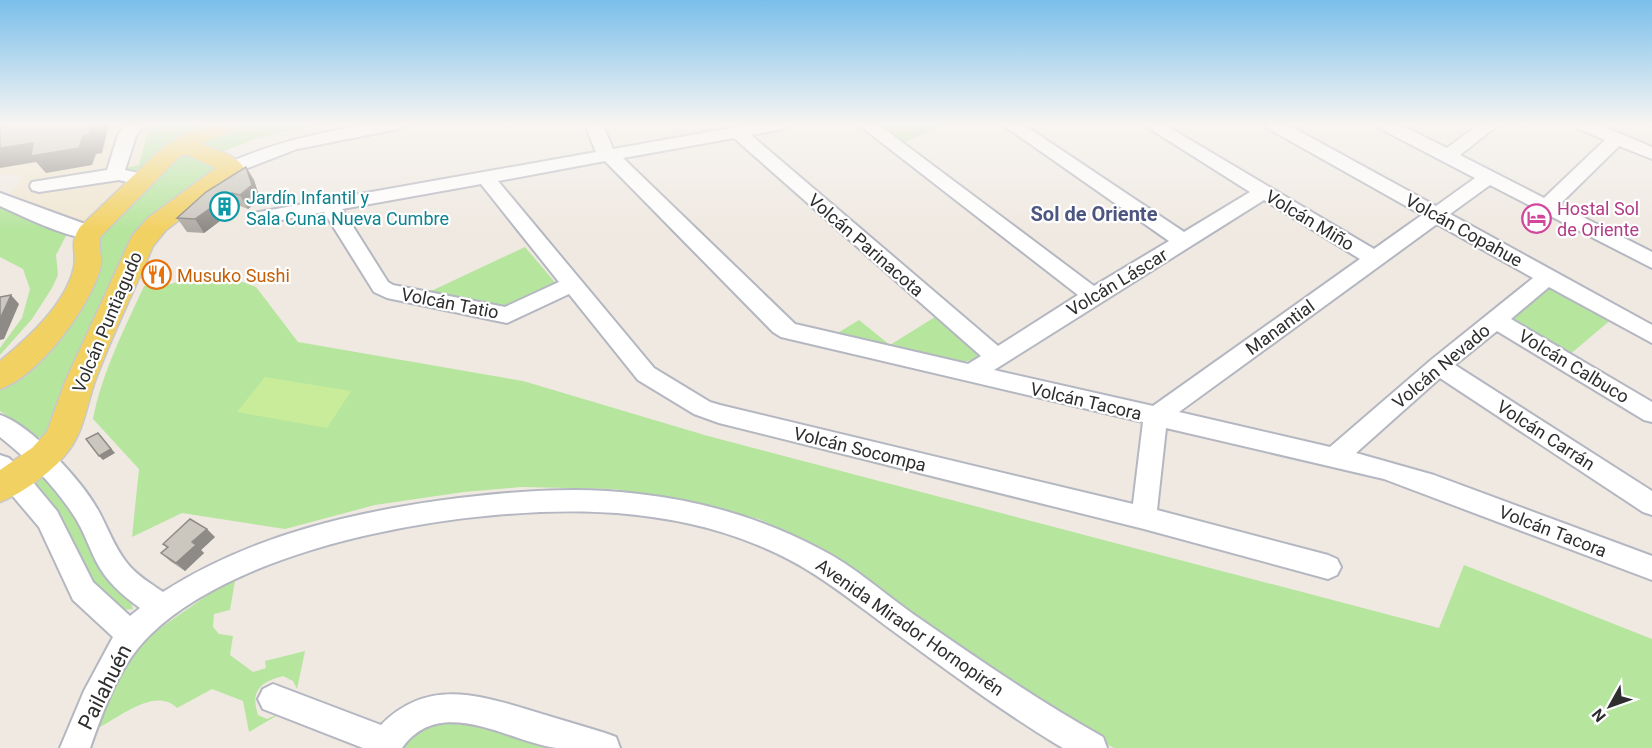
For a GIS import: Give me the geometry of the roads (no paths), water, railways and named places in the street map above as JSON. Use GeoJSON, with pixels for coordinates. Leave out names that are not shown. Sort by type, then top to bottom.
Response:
{"type":"FeatureCollection","features":[{"type":"Feature","properties":{"kind":"main road"},"geometry":{"type":"LineString","coordinates":[[0,377],[30,354],[63,313],[86,273],[88,265],[84,246],[88,233],[131,176],[157,160]]}},
{"type":"Feature","properties":{"kind":"main road"},"geometry":{"type":"LineString","coordinates":[[219,160],[232,168]]}},
{"type":"Feature","properties":{"kind":"main road","name":"Volcán Puntiagudo"},"geometry":{"type":"LineString","coordinates":[[5,477],[43,457],[58,441],[80,382],[141,242],[172,212],[232,168]]}},
{"type":"Feature","properties":{"kind":"street"},"geometry":{"type":"LineString","coordinates":[[119,160],[116,170],[131,176]]}},
{"type":"Feature","properties":{"kind":"street","name":"Volcán Puntiagudo"},"geometry":{"type":"LineString","coordinates":[[232,168],[251,160]]}},
{"type":"Feature","properties":{"kind":"street"},"geometry":{"type":"LineString","coordinates":[[259,218],[582,160]]}},
{"type":"Feature","properties":{"kind":"street","name":"Volcán Tacora"},"geometry":{"type":"LineString","coordinates":[[615,160],[784,329],[805,336],[1155,417],[1336,456],[1425,482],[1652,568]]}},
{"type":"Feature","properties":{"kind":"street","name":"Volcán Parinacota"},"geometry":{"type":"LineString","coordinates":[[769,160],[996,357]]}},
{"type":"Feature","properties":{"kind":"street"},"geometry":{"type":"LineString","coordinates":[[914,160],[1093,296]]}},
{"type":"Feature","properties":{"kind":"street"},"geometry":{"type":"LineString","coordinates":[[1064,160],[1184,241]]}},
{"type":"Feature","properties":{"kind":"street","name":"Volcán Miño"},"geometry":{"type":"LineString","coordinates":[[1211,160],[1375,259]]}},
{"type":"Feature","properties":{"kind":"street","name":"Volcán Copahue"},"geometry":{"type":"LineString","coordinates":[[1338,160],[1652,335]]}},
{"type":"Feature","properties":{"kind":"street"},"geometry":{"type":"LineString","coordinates":[[1456,160],[1652,261]]}},
{"type":"Feature","properties":{"kind":"street"},"geometry":{"type":"LineString","coordinates":[[1546,207],[1595,160]]}},
{"type":"Feature","properties":{"kind":"street"},"geometry":{"type":"LineString","coordinates":[[39,186],[131,176]]}},
{"type":"Feature","properties":{"kind":"street","name":"Volcán Socompa"},"geometry":{"type":"LineString","coordinates":[[486,177],[646,374],[710,411],[1143,518],[1328,567]]}},
{"type":"Feature","properties":{"kind":"street","name":"Manantial"},"geometry":{"type":"LineString","coordinates":[[1155,417],[1489,177]]}},
{"type":"Feature","properties":{"kind":"street","name":"Volcán Láscar"},"geometry":{"type":"LineString","coordinates":[[970,374],[1264,192]]}},
{"type":"Feature","properties":{"kind":"street"},"geometry":{"type":"LineString","coordinates":[[0,199],[54,222],[88,233]]}},
{"type":"Feature","properties":{"kind":"street","name":"Volcán Tatio"},"geometry":{"type":"LineString","coordinates":[[330,206],[384,290],[507,315],[573,284]]}},
{"type":"Feature","properties":{"kind":"street","name":"Volcán Nevado"},"geometry":{"type":"LineString","coordinates":[[1336,456],[1439,366],[1548,277]]}},
{"type":"Feature","properties":{"kind":"street","name":"Volcán Calbuco"},"geometry":{"type":"LineString","coordinates":[[1496,320],[1652,413]]}},
{"type":"Feature","properties":{"kind":"street","name":"Volcán Carrán"},"geometry":{"type":"LineString","coordinates":[[1439,366],[1652,504]]}},
{"type":"Feature","properties":{"kind":"street"},"geometry":{"type":"LineString","coordinates":[[1143,518],[1155,417]]}},
{"type":"Feature","properties":{"kind":"street"},"geometry":{"type":"LineString","coordinates":[[0,424],[43,457],[89,517],[112,566],[134,587],[162,607]]}},
{"type":"Feature","properties":{"kind":"street"},"geometry":{"type":"LineString","coordinates":[[5,477],[37,505],[57,532],[71,570],[83,591],[106,614],[135,631]]}},
{"type":"Feature","properties":{"kind":"street","name":"Avenida Mirador Hornopirén"},"geometry":{"type":"LineString","coordinates":[[135,631],[162,607],[256,555],[303,539],[359,525],[444,511],[520,502],[606,502],[666,508],[729,523],[760,534],[796,549],[828,567],[1074,744]]}},
{"type":"Feature","properties":{"kind":"street","name":"Pailahuén"},"geometry":{"type":"LineString","coordinates":[[75,748],[100,690],[120,651],[135,631]]}},
{"type":"Feature","properties":{"kind":"street"},"geometry":{"type":"LineString","coordinates":[[273,699],[386,745],[405,723],[437,709],[458,707],[489,713],[605,748]]}},
{"type":"Feature","properties":{"kind":"place","name":"Jardín Infantil y Sala Cuna Nueva Cumbre"},"geometry":{"type":"Point","coordinates":[225,207]}},
{"type":"Feature","properties":{"kind":"place","name":"Hostal Sol de Oriente"},"geometry":{"type":"Point","coordinates":[1536,218]}},
{"type":"Feature","properties":{"kind":"place","name":"Musuko Sushi"},"geometry":{"type":"Point","coordinates":[156,275]}},
{"type":"Feature","properties":{"kind":"district","name":"Sol de Oriente"},"geometry":{"type":"Point","coordinates":[1094,214]}}]}
